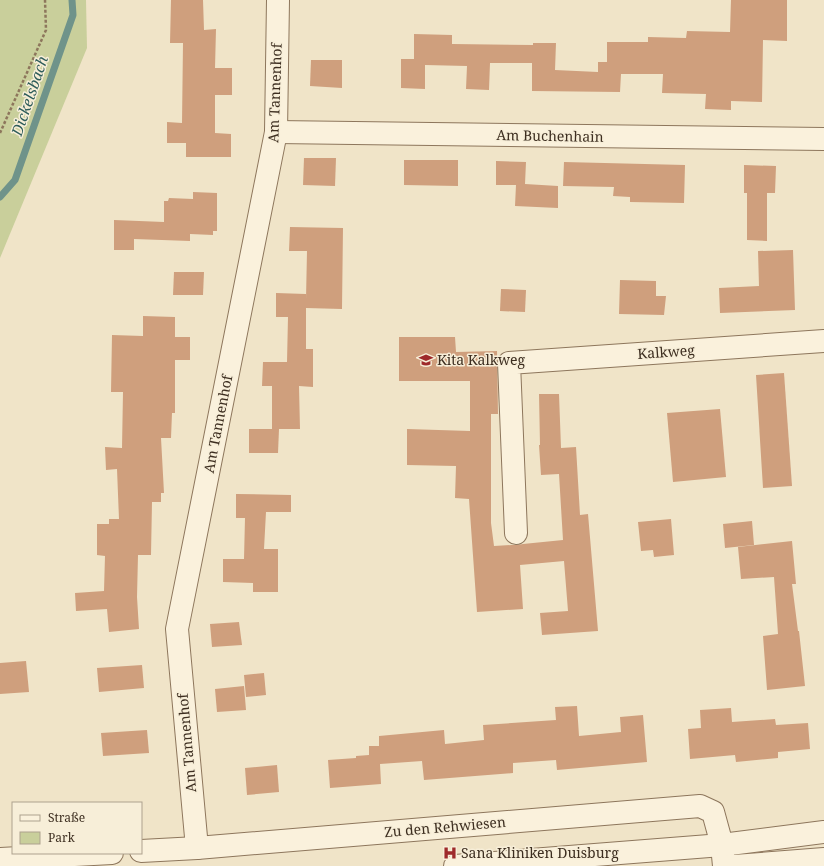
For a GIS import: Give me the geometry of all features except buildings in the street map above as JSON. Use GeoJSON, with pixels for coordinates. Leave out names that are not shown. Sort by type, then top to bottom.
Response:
{"type":"FeatureCollection","features":[{"type":"Feature","properties":{"kind":"street","name":"Am Tannenhof"},"geometry":{"type":"LineString","coordinates":[[197,848],[177,629],[276,132],[278,0]]}},
{"type":"Feature","properties":{"kind":"street","name":"Am Buchenhain"},"geometry":{"type":"LineString","coordinates":[[276,132],[824,139]]}},
{"type":"Feature","properties":{"kind":"street","name":"Kalkweg"},"geometry":{"type":"LineString","coordinates":[[516,533],[509,363],[824,341]]}},
{"type":"Feature","properties":{"kind":"street","name":"Zu den Rehwiesen"},"geometry":{"type":"LineString","coordinates":[[142,851],[197,848],[700,806],[713,812],[723,855]]}},
{"type":"Feature","properties":{"kind":"street"},"geometry":{"type":"LineString","coordinates":[[455,866],[723,855],[824,832]]}},
{"type":"Feature","properties":{"kind":"street"},"geometry":{"type":"LineString","coordinates":[[0,859],[93,854]]}},
{"type":"Feature","properties":{"kind":"street"},"geometry":{"type":"LineString","coordinates":[[734,866],[824,859]]}},
{"type":"Feature","properties":{"kind":"path"},"geometry":{"type":"LineString","coordinates":[[0,133],[46,30],[45,0]]}},
{"type":"Feature","properties":{"kind":"green space"},"geometry":{"type":"Polygon","coordinates":[[[0,0],[86,0],[87,48],[0,258],[0,0]]]}},
{"type":"Feature","properties":{"kind":"waterway","name":"Dickelsbach"},"geometry":{"type":"LineString","coordinates":[[0,197],[15,180],[73,15],[72,0]]}},
{"type":"Feature","properties":{"kind":"place","name":"Kita Kalkweg"},"geometry":{"type":"Point","coordinates":[426,360]}},
{"type":"Feature","properties":{"kind":"place","name":"Sana Kliniken Duisburg"},"geometry":{"type":"Point","coordinates":[450,853]}}]}
